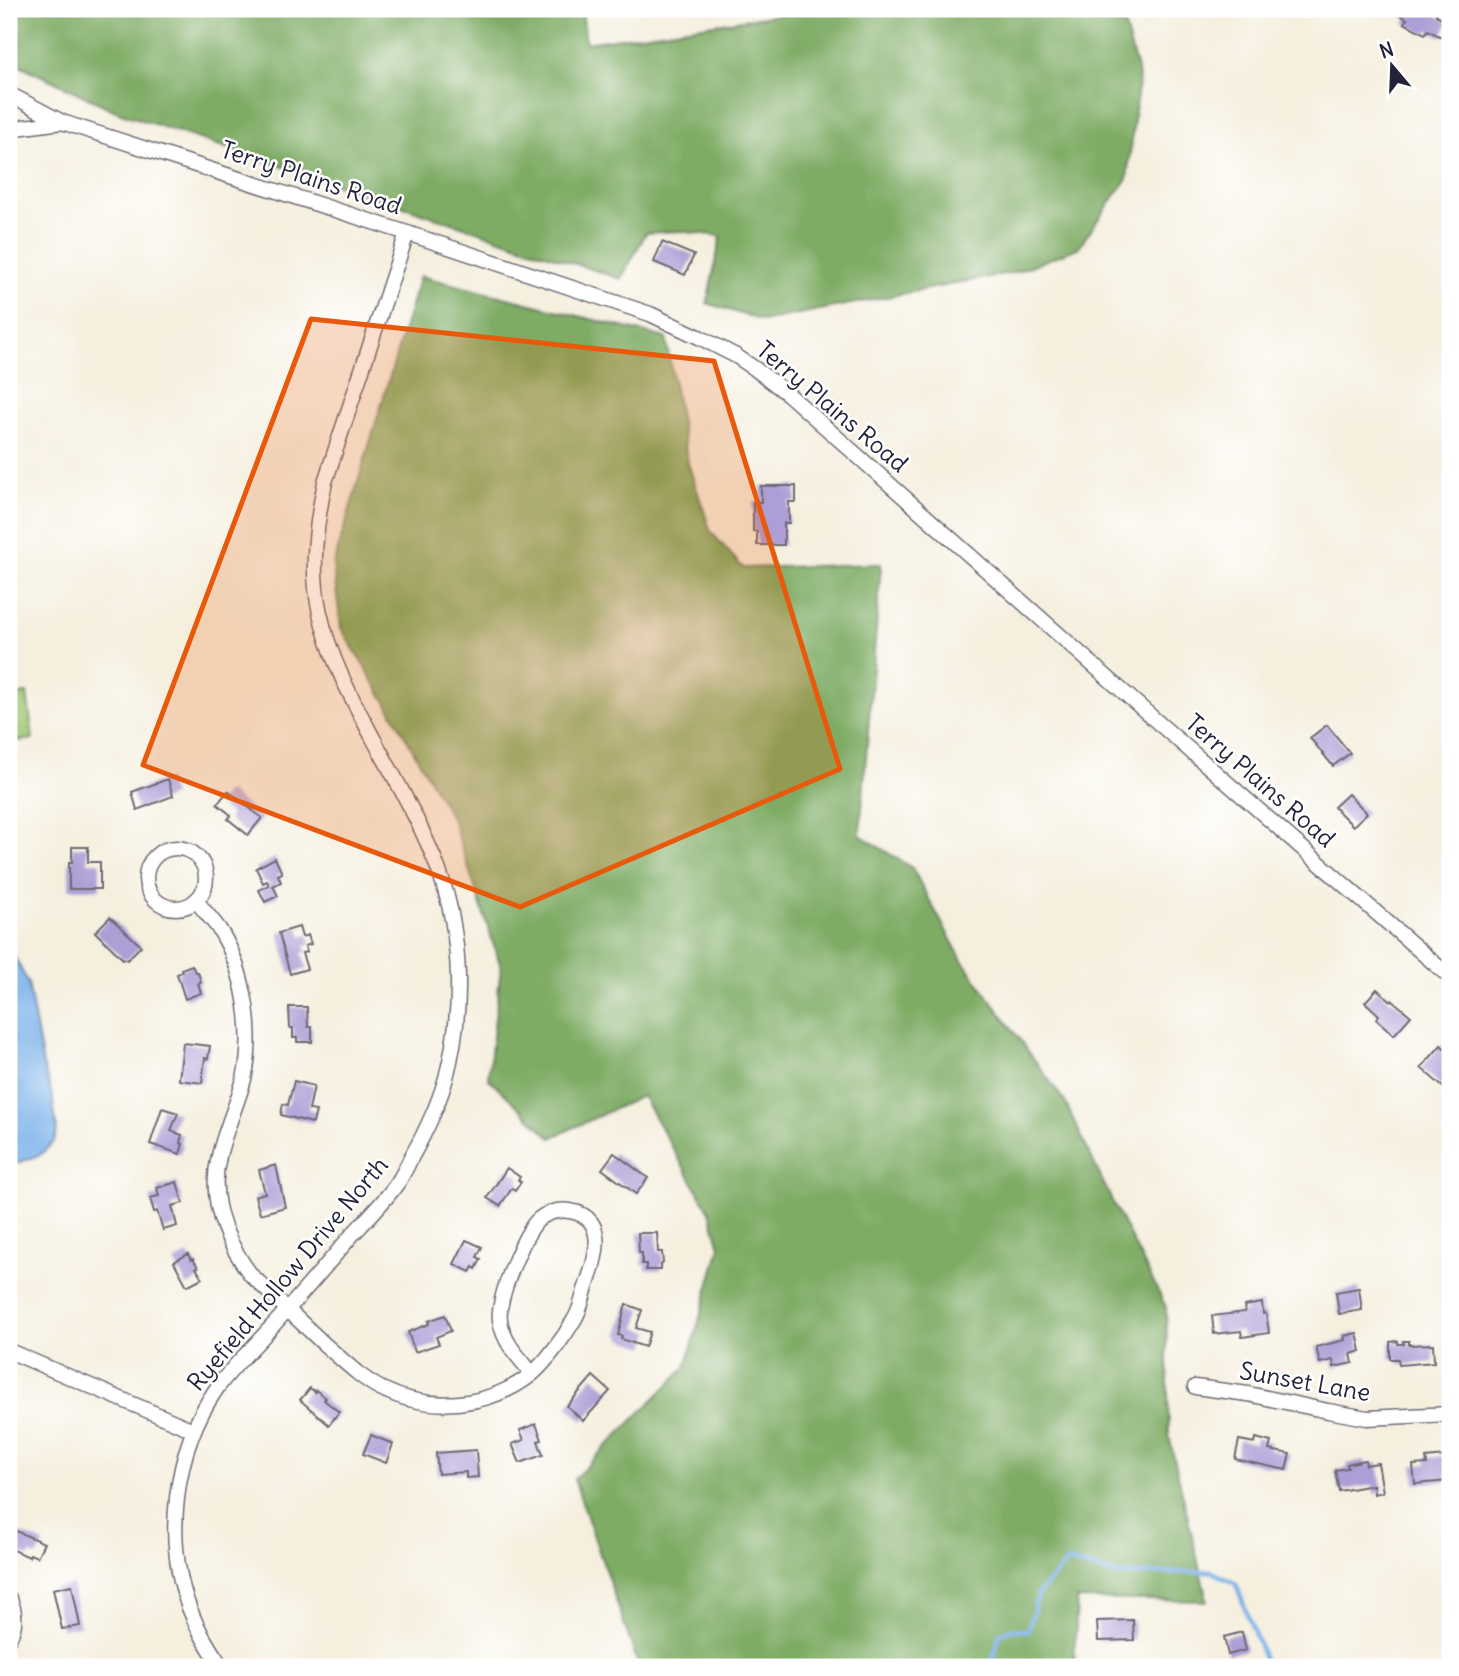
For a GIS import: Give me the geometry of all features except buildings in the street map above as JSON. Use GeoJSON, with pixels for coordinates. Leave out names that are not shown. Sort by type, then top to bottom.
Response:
{"type":"FeatureCollection","features":[{"type":"Feature","properties":{"kind":"street","name":"Terry Plains Road"},"geometry":{"type":"LineString","coordinates":[[9,94],[62,122],[650,314],[699,337],[754,368],[788,394],[1450,977]]}},
{"type":"Feature","properties":{"kind":"street"},"geometry":{"type":"LineString","coordinates":[[9,129],[62,122]]}},
{"type":"Feature","properties":{"kind":"street","name":"Ryefield Hollow Drive North"},"geometry":{"type":"LineString","coordinates":[[222,1667],[206,1643],[189,1608],[176,1547],[181,1468],[193,1430],[217,1388],[397,1185],[430,1123],[445,1079],[455,1034],[459,993],[453,919],[435,860],[409,804],[343,681],[328,644],[319,609],[314,557],[325,482],[407,233]]}},
{"type":"Feature","properties":{"kind":"street"},"geometry":{"type":"LineString","coordinates":[[168,849],[187,850],[202,863],[205,883],[196,900],[178,908],[160,903],[152,896],[146,878],[147,869],[159,853],[168,849]]}},
{"type":"Feature","properties":{"kind":"street"},"geometry":{"type":"LineString","coordinates":[[196,900],[220,931],[229,949],[241,981],[248,1015],[244,1078],[218,1157],[215,1184],[222,1226],[237,1257],[251,1275],[358,1374],[382,1389],[402,1397],[432,1404],[456,1405],[477,1401],[506,1390],[532,1373],[546,1359],[576,1318],[596,1259],[596,1232],[590,1221],[581,1214],[568,1210],[553,1212],[537,1222],[524,1243],[500,1302],[499,1318],[509,1346],[532,1373]]}},
{"type":"Feature","properties":{"kind":"street"},"geometry":{"type":"LineString","coordinates":[[9,1351],[193,1430]]}},
{"type":"Feature","properties":{"kind":"street","name":"Sunset Lane"},"geometry":{"type":"LineString","coordinates":[[1195,1387],[1248,1394],[1367,1418],[1450,1414]]}},
{"type":"Feature","properties":{"kind":"street"},"geometry":{"type":"LineString","coordinates":[[9,1598],[15,1621],[9,1638]]}},
{"type":"Feature","properties":{"kind":"highlighted area"},"geometry":{"type":"Polygon","coordinates":[[[311,319],[714,361],[840,769],[520,907],[143,765],[311,319]]]}},
{"type":"Feature","properties":{"kind":"green space"},"geometry":{"type":"Polygon","coordinates":[[[9,9],[582,9],[586,43],[818,9],[1120,9],[1139,77],[1127,179],[1078,248],[1015,272],[763,321],[707,303],[721,236],[678,231],[646,233],[621,279],[118,112],[9,60],[9,9]]]}},
{"type":"Feature","properties":{"kind":"green space"},"geometry":{"type":"Polygon","coordinates":[[[420,276],[666,338],[688,463],[711,532],[743,568],[881,564],[860,835],[912,868],[962,960],[1065,1102],[1166,1307],[1169,1436],[1207,1601],[1077,1599],[1074,1666],[1066,1667],[639,1667],[574,1479],[686,1367],[720,1247],[710,1212],[642,1096],[551,1138],[488,1078],[501,967],[453,821],[341,628],[333,565],[420,276]]]}},
{"type":"Feature","properties":{"kind":"green space"},"geometry":{"type":"Polygon","coordinates":[[[27,693],[33,739],[9,742],[9,696],[27,693]]]}},
{"type":"Feature","properties":{"kind":"water"},"geometry":{"type":"Polygon","coordinates":[[[9,946],[28,983],[57,1130],[54,1142],[40,1155],[9,1166],[9,946]]]}},
{"type":"Feature","properties":{"kind":"waterway"},"geometry":{"type":"LineString","coordinates":[[982,1667],[992,1662],[1000,1634],[1011,1629],[1028,1631],[1038,1594],[1068,1561],[1116,1575],[1211,1571],[1236,1584],[1267,1667]]}}]}
